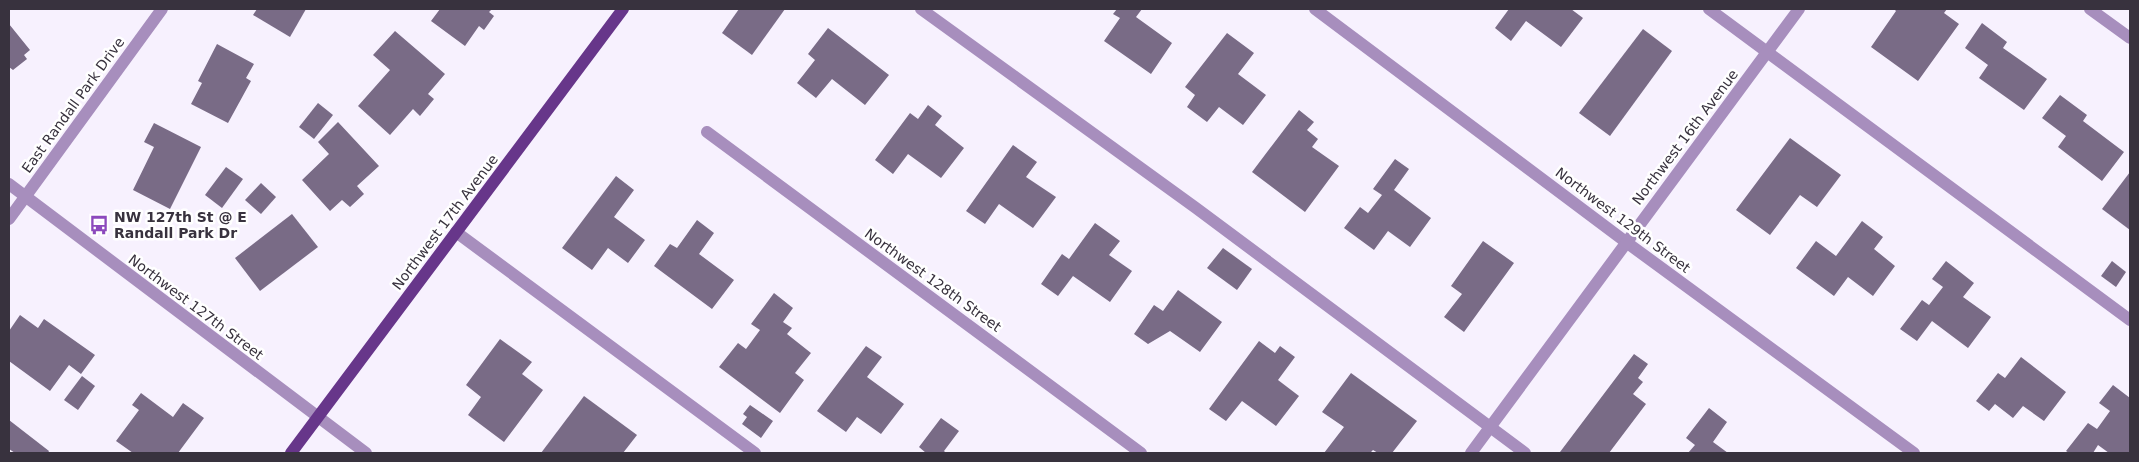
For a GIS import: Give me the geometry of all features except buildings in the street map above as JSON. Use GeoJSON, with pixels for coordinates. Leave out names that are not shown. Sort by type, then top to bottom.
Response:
{"type":"FeatureCollection","features":[{"type":"Feature","properties":{"kind":"main road","name":"Northwest 17th Avenue"},"geometry":{"type":"LineString","coordinates":[[291,453],[624,9]]}},
{"type":"Feature","properties":{"kind":"street","name":"East Randall Park Drive"},"geometry":{"type":"LineString","coordinates":[[9,219],[162,9]]}},
{"type":"Feature","properties":{"kind":"street"},"geometry":{"type":"LineString","coordinates":[[921,9],[1196,208],[1525,453]]}},
{"type":"Feature","properties":{"kind":"street","name":"Northwest 129th Street"},"geometry":{"type":"LineString","coordinates":[[1315,9],[1626,242],[1914,453]]}},
{"type":"Feature","properties":{"kind":"street"},"geometry":{"type":"LineString","coordinates":[[1709,9],[2130,320]]}},
{"type":"Feature","properties":{"kind":"street","name":"Northwest 16th Avenue"},"geometry":{"type":"LineString","coordinates":[[1471,453],[1799,9]]}},
{"type":"Feature","properties":{"kind":"street"},"geometry":{"type":"LineString","coordinates":[[2090,9],[2130,38]]}},
{"type":"Feature","properties":{"kind":"street","name":"Northwest 128th Street"},"geometry":{"type":"LineString","coordinates":[[708,132],[1141,453]]}},
{"type":"Feature","properties":{"kind":"street","name":"Northwest 127th Street"},"geometry":{"type":"LineString","coordinates":[[9,184],[366,453]]}},
{"type":"Feature","properties":{"kind":"street"},"geometry":{"type":"LineString","coordinates":[[456,232],[755,453]]}},
{"type":"Feature","properties":{"kind":"place","name":"NW 127th St @ E Randall Park Dr"},"geometry":{"type":"Point","coordinates":[99,225]}}]}
